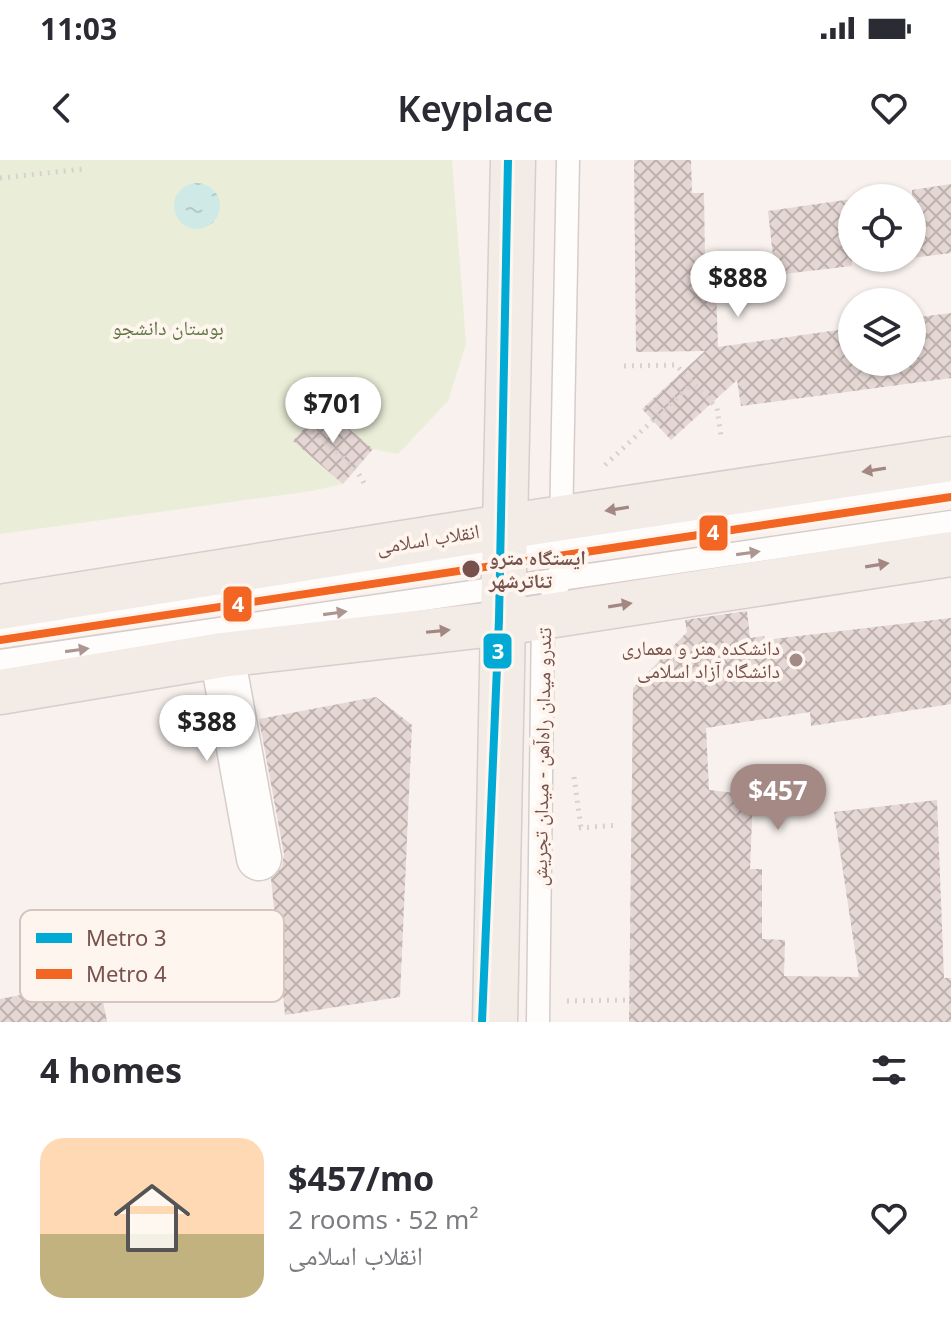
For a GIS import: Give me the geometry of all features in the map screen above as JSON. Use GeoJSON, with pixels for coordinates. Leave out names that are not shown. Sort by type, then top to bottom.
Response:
{"type":"FeatureCollection","features":[{"type":"Feature","properties":{"kind":"main road"},"geometry":{"type":"LineString","coordinates":[[495,1022],[519,582],[513,160]]}},
{"type":"Feature","properties":{"kind":"main road","name":"انقلاب اسلامی"},"geometry":{"type":"LineString","coordinates":[[0,692],[222,655],[519,582],[561,532],[951,459]]}},
{"type":"Feature","properties":{"kind":"main road","name":"انقلاب اسلامی"},"geometry":{"type":"LineString","coordinates":[[0,607],[519,582],[951,554]]}},
{"type":"Feature","properties":{"kind":"street"},"geometry":{"type":"LineString","coordinates":[[222,655],[259,858]]}},
{"type":"Feature","properties":{"kind":"lane","name":"تندرو میدان راه‌آهن - میدان تجریش"},"geometry":{"type":"LineString","coordinates":[[538,1022],[519,582],[561,532],[568,160]]}},
{"type":"Feature","properties":{"kind":"lane"},"geometry":{"type":"LineString","coordinates":[[561,532],[951,487]]}},
{"type":"Feature","properties":{"kind":"lane"},"geometry":{"type":"LineString","coordinates":[[0,661],[519,582],[951,522]]}},
{"type":"Feature","properties":{"kind":"lane"},"geometry":{"type":"LineString","coordinates":[[0,630],[519,582]]}},
{"type":"Feature","properties":{"kind":"path"},"geometry":{"type":"LineString","coordinates":[[0,178],[84,169]]}},
{"type":"Feature","properties":{"kind":"path"},"geometry":{"type":"LineString","coordinates":[[624,366],[676,365],[717,408],[721,436]]}},
{"type":"Feature","properties":{"kind":"path"},"geometry":{"type":"LineString","coordinates":[[605,465],[693,383]]}},
{"type":"Feature","properties":{"kind":"path"},"geometry":{"type":"LineString","coordinates":[[288,410],[356,469],[364,483]]}},
{"type":"Feature","properties":{"kind":"path"},"geometry":{"type":"LineString","coordinates":[[579,807],[581,828]]}},
{"type":"Feature","properties":{"kind":"path"},"geometry":{"type":"LineString","coordinates":[[612,999],[629,1000]]}},
{"type":"Feature","properties":{"kind":"green space","name":"بوستان دانشجو"},"geometry":{"type":"Polygon","coordinates":[[[0,160],[452,160],[466,344],[448,401],[398,454],[373,449],[322,407],[293,441],[343,484],[0,534],[0,160]]]}},
{"type":"Feature","properties":{"kind":"water"},"geometry":{"type":"Polygon","coordinates":[[[197,183],[213,190],[220,206],[213,222],[197,229],[181,222],[174,206],[181,190],[197,183]]]}},
{"type":"Feature","properties":{"kind":"building"},"geometry":{"type":"Polygon","coordinates":[[[634,160],[691,160],[692,193],[704,193],[705,260],[715,260],[718,347],[838,330],[838,376],[926,376],[926,316],[951,313],[951,378],[741,406],[737,380],[671,440],[642,409],[705,351],[636,352],[634,160]]]}},
{"type":"Feature","properties":{"kind":"building"},"geometry":{"type":"Polygon","coordinates":[[[951,184],[951,253],[926,256],[926,188],[951,184]]]}},
{"type":"Feature","properties":{"kind":"building"},"geometry":{"type":"Polygon","coordinates":[[[838,201],[838,268],[775,275],[768,211],[838,201]]]}},
{"type":"Feature","properties":{"kind":"building"},"geometry":{"type":"Polygon","coordinates":[[[323,407],[373,449],[343,484],[293,441],[323,407]]]}},
{"type":"Feature","properties":{"kind":"building"},"geometry":{"type":"Polygon","coordinates":[[[747,611],[750,638],[764,636],[765,640],[951,618],[951,704],[811,726],[810,712],[706,728],[709,790],[753,795],[750,869],[762,869],[762,939],[785,940],[784,976],[859,977],[834,812],[937,800],[944,978],[951,978],[951,1022],[629,1022],[633,688],[687,632],[685,620],[747,611]]]}},
{"type":"Feature","properties":{"kind":"building"},"geometry":{"type":"Polygon","coordinates":[[[376,697],[412,725],[400,997],[285,1015],[284,910],[274,910],[271,879],[282,867],[284,854],[259,719],[376,697]]]}},
{"type":"Feature","properties":{"kind":"building"},"geometry":{"type":"Polygon","coordinates":[[[20,995],[20,1002],[103,1002],[107,1022],[0,1022],[0,999],[20,995]]]}},
{"type":"Feature","properties":{"kind":"metro line","name":"3"},"geometry":{"type":"LineString","coordinates":[[482,1022],[499,619],[508,160]]}},
{"type":"Feature","properties":{"kind":"metro line","name":"4"},"geometry":{"type":"LineString","coordinates":[[0,640],[951,497]]}},
{"type":"Feature","properties":{"kind":"place","name":"ایستگاه مترو تئاترشهر"},"geometry":{"type":"Point","coordinates":[471,569]}},
{"type":"Feature","properties":{"kind":"place","name":"دانشکده هنر و معماری دانشگاه آزاد اسلامی"},"geometry":{"type":"Point","coordinates":[796,660]}}]}
